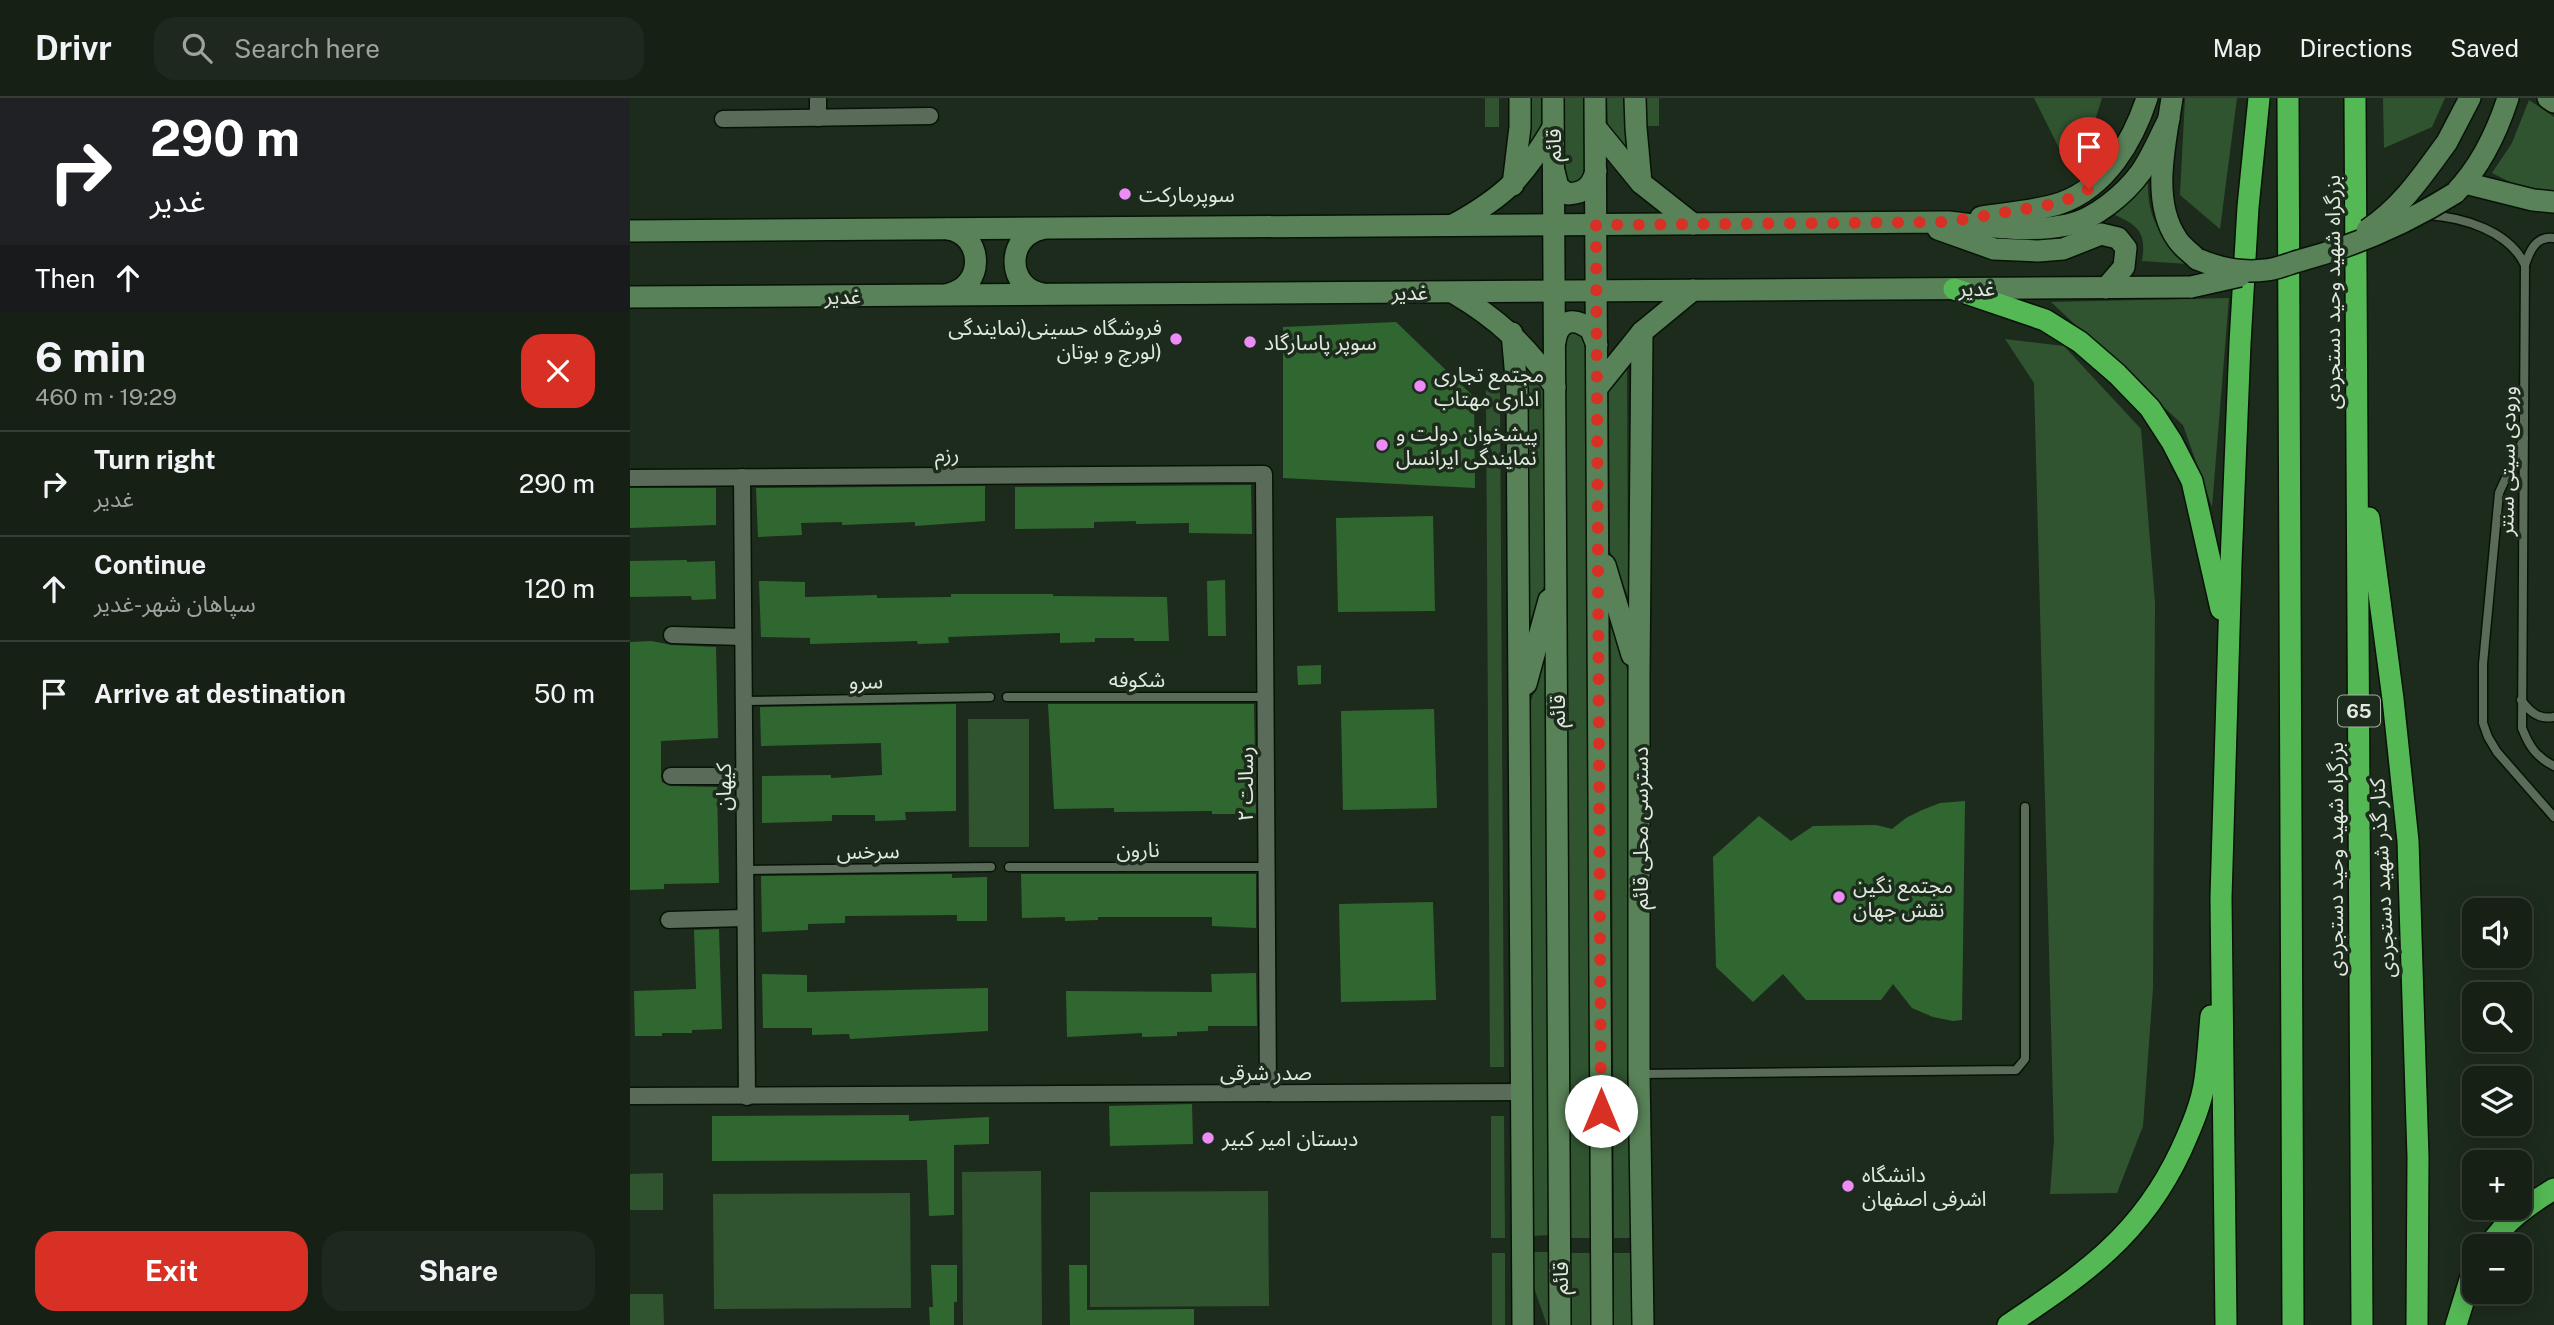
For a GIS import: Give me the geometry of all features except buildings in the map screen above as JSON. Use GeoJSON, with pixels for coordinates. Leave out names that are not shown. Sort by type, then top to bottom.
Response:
{"type":"FeatureCollection","features":[{"type":"Feature","properties":{"kind":"highway"},"geometry":{"type":"LineString","coordinates":[[2226,1325],[2221,898],[2228,639],[2241,330],[2248,208],[2259,98]]}},
{"type":"Feature","properties":{"kind":"highway","name":"بزرگراه شهید وحید دستجردی"},"geometry":{"type":"LineString","coordinates":[[2288,98],[2293,1325]]}},
{"type":"Feature","properties":{"kind":"highway","name":"بزرگراه شهید وحید دستجردی"},"geometry":{"type":"LineString","coordinates":[[2355,98],[2362,1325]]}},
{"type":"Feature","properties":{"kind":"highway"},"geometry":{"type":"LineString","coordinates":[[1954,289],[2045,320],[2080,342],[2150,408],[2193,481],[2228,639]]}},
{"type":"Feature","properties":{"kind":"highway","name":"کنار گذر شهید دستجردی"},"geometry":{"type":"LineString","coordinates":[[2357,432],[2392,689],[2408,841],[2418,1157],[2417,1325]]}},
{"type":"Feature","properties":{"kind":"highway"},"geometry":{"type":"LineString","coordinates":[[2008,1325],[2072,1283],[2110,1251],[2144,1213],[2168,1178],[2189,1132],[2205,1082],[2221,898]]}},
{"type":"Feature","properties":{"kind":"highway"},"geometry":{"type":"LineString","coordinates":[[2496,1234],[2525,1206],[2554,1189]]}},
{"type":"Feature","properties":{"kind":"highway"},"geometry":{"type":"LineString","coordinates":[[2456,1325],[2463,1304]]}},
{"type":"Feature","properties":{"kind":"main road"},"geometry":{"type":"LineString","coordinates":[[1513,185],[1520,127],[1520,98]]}},
{"type":"Feature","properties":{"kind":"main road","name":"قائم"},"geometry":{"type":"LineString","coordinates":[[1553,98],[1560,1325]]}},
{"type":"Feature","properties":{"kind":"main road","name":"قائم"},"geometry":{"type":"LineString","coordinates":[[1595,98],[1602,1325]]}},
{"type":"Feature","properties":{"kind":"main road"},"geometry":{"type":"LineString","coordinates":[[1635,98],[1642,183]]}},
{"type":"Feature","properties":{"kind":"main road"},"geometry":{"type":"LineString","coordinates":[[1948,222],[2060,203],[2089,189],[2110,168],[2126,145],[2139,123],[2147,98]]}},
{"type":"Feature","properties":{"kind":"main road"},"geometry":{"type":"LineString","coordinates":[[2336,251],[2381,221],[2411,192],[2446,142],[2470,98]]}},
{"type":"Feature","properties":{"kind":"main road"},"geometry":{"type":"LineString","coordinates":[[2336,251],[2382,234],[2421,215],[2460,188],[2497,127],[2508,98]]}},
{"type":"Feature","properties":{"kind":"main road"},"geometry":{"type":"LineString","coordinates":[[2548,98],[2554,102]]}},
{"type":"Feature","properties":{"kind":"main road"},"geometry":{"type":"LineString","coordinates":[[630,231],[1554,223],[1596,225],[1948,222],[1998,227],[2048,227],[2070,225],[2092,215],[2110,202],[2141,172],[2171,108]]}},
{"type":"Feature","properties":{"kind":"main road"},"geometry":{"type":"LineString","coordinates":[[2171,108],[2162,183],[2165,215],[2177,240],[2197,259],[2219,268],[2266,270]]}},
{"type":"Feature","properties":{"kind":"main road"},"geometry":{"type":"LineString","coordinates":[[1452,225],[1488,206],[1513,185],[1534,159],[1553,127]]}},
{"type":"Feature","properties":{"kind":"main road"},"geometry":{"type":"LineString","coordinates":[[1596,128],[1642,183],[1693,224]]}},
{"type":"Feature","properties":{"kind":"main road"},"geometry":{"type":"LineString","coordinates":[[1553,169],[1558,187],[1569,194],[1584,191],[1591,185],[1596,170]]}},
{"type":"Feature","properties":{"kind":"main road"},"geometry":{"type":"LineString","coordinates":[[2460,188],[2554,202]]}},
{"type":"Feature","properties":{"kind":"main road"},"geometry":{"type":"LineString","coordinates":[[1920,222],[1994,249],[2063,249],[2101,234],[2118,239],[2126,248],[2124,267],[2106,288]]}},
{"type":"Feature","properties":{"kind":"main road"},"geometry":{"type":"LineString","coordinates":[[1047,228],[1027,235],[1015,251],[1014,261],[1020,281],[1037,293],[1047,294]]}},
{"type":"Feature","properties":{"kind":"main road"},"geometry":{"type":"LineString","coordinates":[[943,229],[963,235],[970,242],[977,262],[971,281],[954,294],[944,295]]}},
{"type":"Feature","properties":{"kind":"main road","name":"غدیر"},"geometry":{"type":"LineString","coordinates":[[630,297],[2190,287],[2336,251]]}},
{"type":"Feature","properties":{"kind":"main road"},"geometry":{"type":"LineString","coordinates":[[1597,388],[1642,332],[1693,290]]}},
{"type":"Feature","properties":{"kind":"main road"},"geometry":{"type":"LineString","coordinates":[[1453,292],[1487,312],[1512,334],[1535,358],[1555,387]]}},
{"type":"Feature","properties":{"kind":"main road"},"geometry":{"type":"LineString","coordinates":[[1555,344],[1558,329],[1563,324],[1577,323],[1591,330],[1597,345]]}},
{"type":"Feature","properties":{"kind":"main road","name":"دسترسی محلی قائم"},"geometry":{"type":"LineString","coordinates":[[1642,332],[1639,1074],[1643,1325]]}},
{"type":"Feature","properties":{"kind":"main road"},"geometry":{"type":"LineString","coordinates":[[1512,334],[1517,389],[1523,1325]]}},
{"type":"Feature","properties":{"kind":"main road"},"geometry":{"type":"LineString","coordinates":[[1598,542],[1639,677]]}},
{"type":"Feature","properties":{"kind":"main road"},"geometry":{"type":"LineString","coordinates":[[1519,711],[1556,575]]}},
{"type":"Feature","properties":{"kind":"main road"},"geometry":{"type":"LineString","coordinates":[[1522,1279],[1536,1325]]}},
{"type":"Feature","properties":{"kind":"street"},"geometry":{"type":"LineString","coordinates":[[818,98],[818,118]]}},
{"type":"Feature","properties":{"kind":"street"},"geometry":{"type":"LineString","coordinates":[[723,119],[930,116]]}},
{"type":"Feature","properties":{"kind":"street","name":"رزم"},"geometry":{"type":"LineString","coordinates":[[630,478],[1265,474]]}},
{"type":"Feature","properties":{"kind":"street","name":"رسالت ۲"},"geometry":{"type":"LineString","coordinates":[[1265,474],[1268,1093]]}},
{"type":"Feature","properties":{"kind":"street","name":"کیهان"},"geometry":{"type":"LineString","coordinates":[[742,478],[747,1097]]}},
{"type":"Feature","properties":{"kind":"street"},"geometry":{"type":"LineString","coordinates":[[672,635],[743,637]]}},
{"type":"Feature","properties":{"kind":"street"},"geometry":{"type":"LineString","coordinates":[[671,776],[744,776]]}},
{"type":"Feature","properties":{"kind":"street"},"geometry":{"type":"LineString","coordinates":[[669,920],[745,918]]}},
{"type":"Feature","properties":{"kind":"street","name":"صدر شرقی"},"geometry":{"type":"LineString","coordinates":[[747,1097],[1521,1092]]}},
{"type":"Feature","properties":{"kind":"street"},"geometry":{"type":"LineString","coordinates":[[630,1097],[747,1097]]}},
{"type":"Feature","properties":{"kind":"lane"},"geometry":{"type":"LineString","coordinates":[[2421,215],[2449,216],[2491,233],[2510,244],[2520,254],[2525,265]]}},
{"type":"Feature","properties":{"kind":"lane"},"geometry":{"type":"LineString","coordinates":[[2525,265],[2534,244],[2542,238],[2554,238]]}},
{"type":"Feature","properties":{"kind":"lane","name":"ورودی سیتی سنتر"},"geometry":{"type":"LineString","coordinates":[[2525,265],[2522,728],[2528,745],[2542,760],[2554,766]]}},
{"type":"Feature","properties":{"kind":"lane"},"geometry":{"type":"LineString","coordinates":[[2525,435],[2499,493],[2483,664],[2483,723],[2497,752],[2554,817]]}},
{"type":"Feature","properties":{"kind":"lane","name":"شکوفه"},"geometry":{"type":"LineString","coordinates":[[1007,697],[1266,696]]}},
{"type":"Feature","properties":{"kind":"lane","name":"سرو"},"geometry":{"type":"LineString","coordinates":[[744,701],[989,697]]}},
{"type":"Feature","properties":{"kind":"lane"},"geometry":{"type":"LineString","coordinates":[[2521,700],[2528,710],[2538,716],[2554,717]]}},
{"type":"Feature","properties":{"kind":"lane"},"geometry":{"type":"LineString","coordinates":[[1639,1074],[2016,1070],[2025,1059],[2025,807]]}},
{"type":"Feature","properties":{"kind":"lane","name":"سرخس"},"geometry":{"type":"LineString","coordinates":[[745,870],[991,867]]}},
{"type":"Feature","properties":{"kind":"lane","name":"نارون"},"geometry":{"type":"LineString","coordinates":[[1009,867],[1266,867]]}},
{"type":"Feature","properties":{"kind":"green space"},"geometry":{"type":"Polygon","coordinates":[[[1485,98],[1499,98],[1499,127],[1485,127],[1485,98]]]}},
{"type":"Feature","properties":{"kind":"green space"},"geometry":{"type":"Polygon","coordinates":[[[1527,98],[1545,98],[1546,129],[1528,151],[1527,98]]]}},
{"type":"Feature","properties":{"kind":"green space"},"geometry":{"type":"Polygon","coordinates":[[[1561,98],[1583,98],[1584,175],[1582,180],[1573,186],[1563,180],[1561,98]]]}},
{"type":"Feature","properties":{"kind":"green space"},"geometry":{"type":"Polygon","coordinates":[[[1607,98],[1626,98],[1626,150],[1608,128],[1607,98]]]}},
{"type":"Feature","properties":{"kind":"green space"},"geometry":{"type":"Polygon","coordinates":[[[1645,98],[1659,98],[1659,126],[1645,126],[1645,98]]]}},
{"type":"Feature","properties":{"kind":"green space"},"geometry":{"type":"Polygon","coordinates":[[[2034,98],[2102,98],[2079,172],[2063,156],[2034,98]]]}},
{"type":"Feature","properties":{"kind":"green space"},"geometry":{"type":"Polygon","coordinates":[[[2185,98],[2237,98],[2220,229],[2180,195],[2185,98]]]}},
{"type":"Feature","properties":{"kind":"green space"},"geometry":{"type":"Polygon","coordinates":[[[2383,98],[2445,98],[2432,127],[2384,148],[2383,98]]]}},
{"type":"Feature","properties":{"kind":"green space"},"geometry":{"type":"Polygon","coordinates":[[[2529,100],[2554,117],[2554,192],[2524,189],[2492,173],[2512,143],[2529,100]]]}},
{"type":"Feature","properties":{"kind":"green space"},"geometry":{"type":"Polygon","coordinates":[[[2148,174],[2149,203],[2156,225],[2189,264],[2142,261],[2143,243],[2138,230],[2113,214],[2148,174]]]}},
{"type":"Feature","properties":{"kind":"green space"},"geometry":{"type":"Polygon","coordinates":[[[2229,298],[2212,507],[2183,425],[2051,302],[2229,298]]]}},
{"type":"Feature","properties":{"kind":"green space"},"geometry":{"type":"Polygon","coordinates":[[[1573,330],[1583,335],[1585,341],[1590,1238],[1567,1238],[1564,335],[1573,330]]]}},
{"type":"Feature","properties":{"kind":"green space"},"geometry":{"type":"Polygon","coordinates":[[[2005,339],[2064,346],[2141,429],[2155,603],[2153,988],[2143,1126],[2117,1193],[2050,1194],[2054,1140],[2034,383],[2005,339]]]}},
{"type":"Feature","properties":{"kind":"green space"},"geometry":{"type":"Polygon","coordinates":[[[1526,364],[1544,386],[1545,584],[1527,629],[1526,364]]]}},
{"type":"Feature","properties":{"kind":"green space"},"geometry":{"type":"Polygon","coordinates":[[[1627,365],[1628,597],[1610,551],[1609,387],[1627,365]]]}},
{"type":"Feature","properties":{"kind":"green space"},"geometry":{"type":"Polygon","coordinates":[[[1486,390],[1500,390],[1504,1067],[1490,1067],[1486,390]]]}},
{"type":"Feature","properties":{"kind":"green space"},"geometry":{"type":"Polygon","coordinates":[[[1611,622],[1629,675],[1632,1238],[1614,1238],[1611,622]]]}},
{"type":"Feature","properties":{"kind":"green space"},"geometry":{"type":"Polygon","coordinates":[[[1547,653],[1550,1235],[1532,1236],[1529,707],[1547,653]]]}},
{"type":"Feature","properties":{"kind":"green space"},"geometry":{"type":"Polygon","coordinates":[[[968,719],[1029,719],[1029,847],[969,847],[968,719]]]}},
{"type":"Feature","properties":{"kind":"green space"},"geometry":{"type":"Polygon","coordinates":[[[1491,1116],[1504,1116],[1505,1238],[1491,1238],[1491,1116]]]}},
{"type":"Feature","properties":{"kind":"green space"},"geometry":{"type":"Polygon","coordinates":[[[1041,1171],[1042,1325],[963,1325],[962,1172],[1041,1171]]]}},
{"type":"Feature","properties":{"kind":"green space"},"geometry":{"type":"Polygon","coordinates":[[[663,1173],[663,1210],[630,1210],[630,1174],[663,1173]]]}},
{"type":"Feature","properties":{"kind":"green space"},"geometry":{"type":"Polygon","coordinates":[[[1268,1191],[1269,1306],[1090,1307],[1090,1192],[1268,1191]]]}},
{"type":"Feature","properties":{"kind":"green space"},"geometry":{"type":"Polygon","coordinates":[[[910,1193],[911,1308],[714,1309],[713,1194],[910,1193]]]}},
{"type":"Feature","properties":{"kind":"green space"},"geometry":{"type":"Polygon","coordinates":[[[1531,1252],[1549,1252],[1550,1325],[1547,1325],[1531,1279],[1531,1252]]]}},
{"type":"Feature","properties":{"kind":"green space"},"geometry":{"type":"Polygon","coordinates":[[[1492,1253],[1505,1253],[1505,1325],[1492,1325],[1492,1253]]]}},
{"type":"Feature","properties":{"kind":"green space"},"geometry":{"type":"Polygon","coordinates":[[[1567,1253],[1590,1253],[1590,1325],[1568,1325],[1567,1253]]]}},
{"type":"Feature","properties":{"kind":"green space"},"geometry":{"type":"Polygon","coordinates":[[[1614,1253],[1632,1253],[1633,1325],[1614,1325],[1614,1253]]]}},
{"type":"Feature","properties":{"kind":"green space"},"geometry":{"type":"Polygon","coordinates":[[[630,1294],[663,1294],[664,1325],[630,1325],[630,1294]]]}},
{"type":"Feature","properties":{"kind":"place","name":"سوپرمارکت"},"geometry":{"type":"Point","coordinates":[1125,194]}},
{"type":"Feature","properties":{"kind":"place","name":"فروشگاه حسینی(نمایندگی لورچ و بوتان)"},"geometry":{"type":"Point","coordinates":[1176,339]}},
{"type":"Feature","properties":{"kind":"place","name":"سوپر پاسارگاد"},"geometry":{"type":"Point","coordinates":[1250,342]}},
{"type":"Feature","properties":{"kind":"place","name":"مجتمع تجاری اداری مهتاب"},"geometry":{"type":"Point","coordinates":[1420,386]}},
{"type":"Feature","properties":{"kind":"place","name":"پیشخوان دولت و نمایندگی ایرانسل"},"geometry":{"type":"Point","coordinates":[1382,445]}},
{"type":"Feature","properties":{"kind":"place","name":"مجتمع نگین نقش جهان"},"geometry":{"type":"Point","coordinates":[1839,897]}},
{"type":"Feature","properties":{"kind":"place","name":"دبستان امیر کبیر"},"geometry":{"type":"Point","coordinates":[1208,1138]}},
{"type":"Feature","properties":{"kind":"place","name":"دانشگاه اشرفی اصفهان"},"geometry":{"type":"Point","coordinates":[1848,1186]}},
{"type":"Feature","properties":{"kind":"route"},"geometry":{"type":"LineString","coordinates":[[1601,1111],[1596,225],[1948,222],[2060,203],[2089,189]]}}]}
